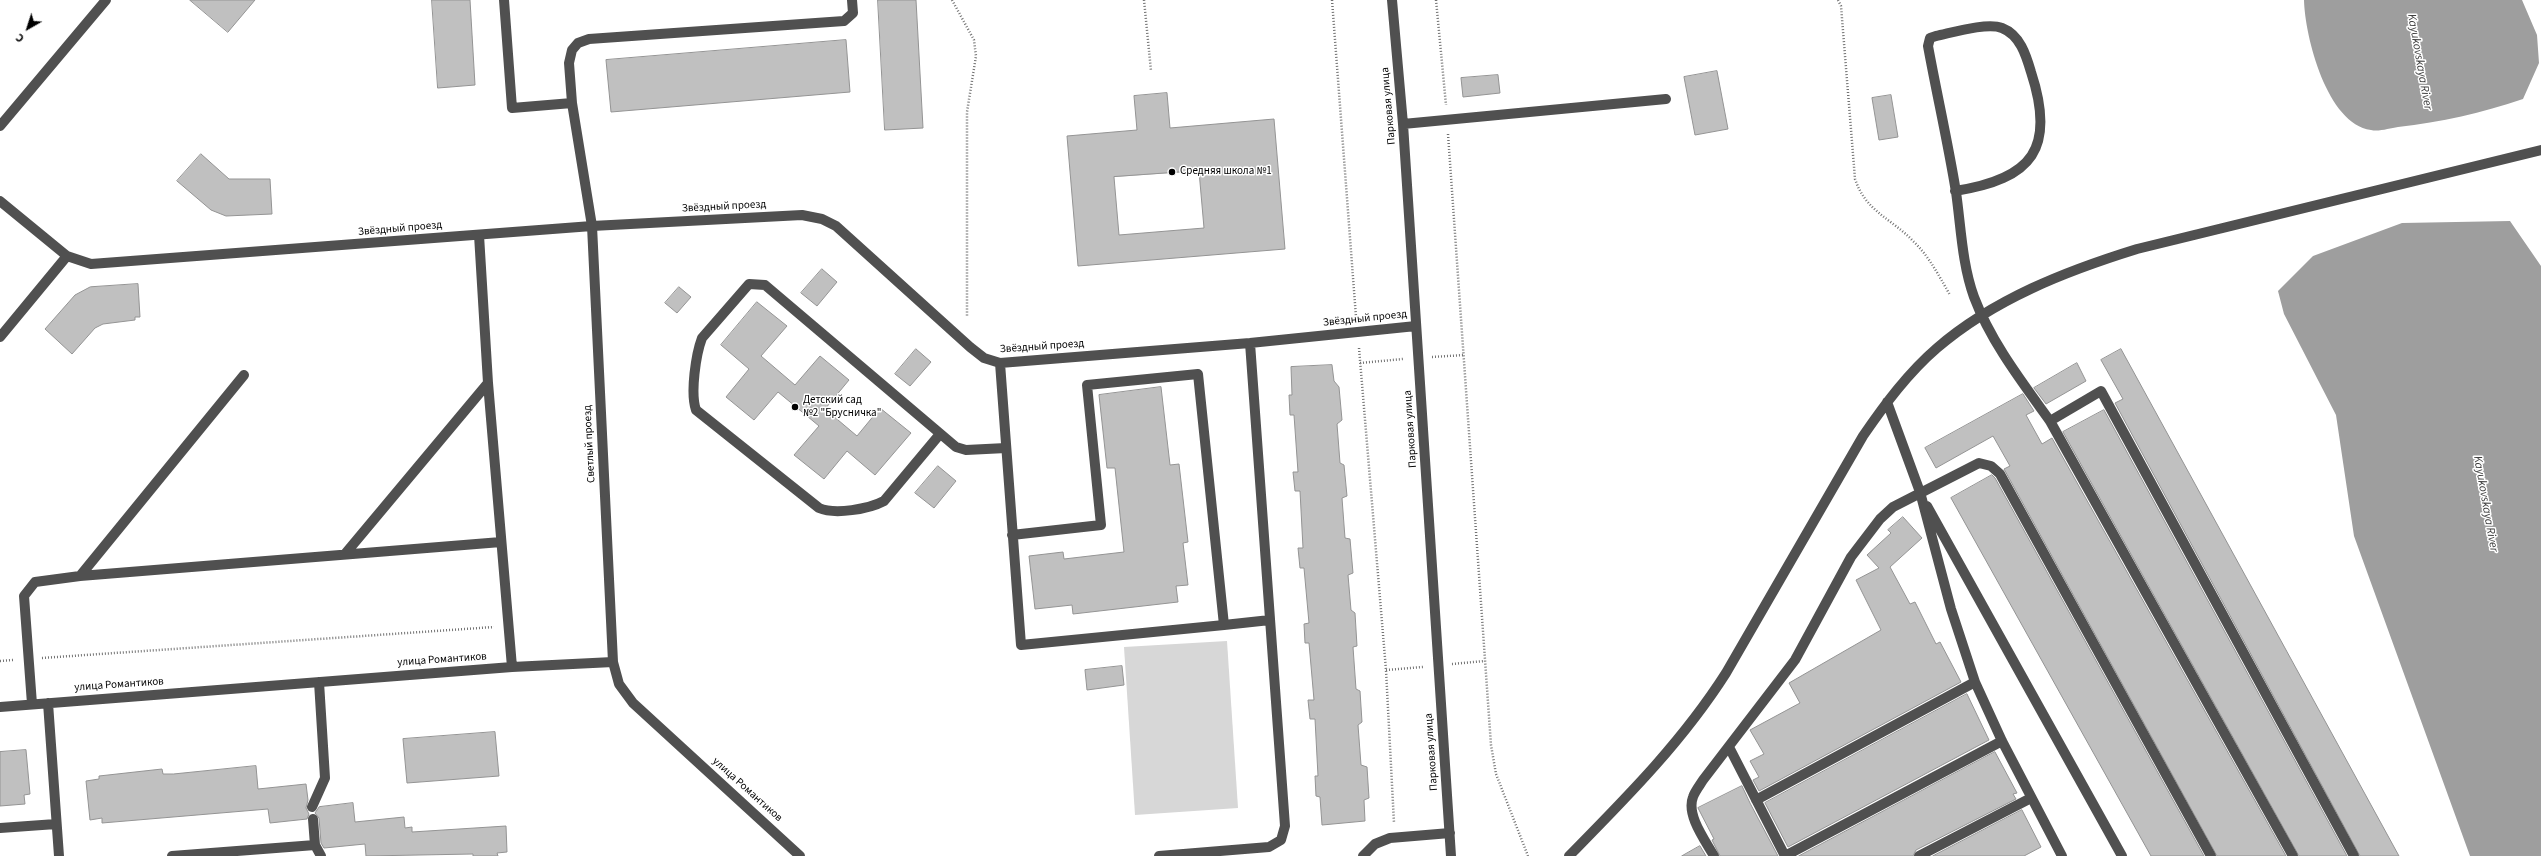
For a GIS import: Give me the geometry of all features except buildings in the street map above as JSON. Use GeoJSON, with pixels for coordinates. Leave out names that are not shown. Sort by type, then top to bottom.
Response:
{"type":"FeatureCollection","features":[{"type":"Feature","properties":{"kind":"street"},"geometry":{"type":"LineString","coordinates":[[0,126],[106,0]]}},
{"type":"Feature","properties":{"kind":"street"},"geometry":{"type":"LineString","coordinates":[[504,0],[512,108],[572,103]]}},
{"type":"Feature","properties":{"kind":"street","name":"Светлый проезд"},"geometry":{"type":"LineString","coordinates":[[613,662],[592,226],[572,103],[569,63],[575,47],[589,39],[844,21],[853,13],[852,0]]}},
{"type":"Feature","properties":{"kind":"street","name":"Парковая улица"},"geometry":{"type":"LineString","coordinates":[[1392,0],[1416,326],[1451,856]]}},
{"type":"Feature","properties":{"kind":"street"},"geometry":{"type":"LineString","coordinates":[[1955,191],[1986,186],[2000,180],[2028,159],[2041,137],[2041,108],[2026,56],[2020,42],[2001,28],[1991,26],[1936,36],[1930,38],[1928,46],[1955,191],[1967,270],[1982,316],[2006,359],[2050,422],[2293,856]]}},
{"type":"Feature","properties":{"kind":"street"},"geometry":{"type":"LineString","coordinates":[[1402,124],[1666,99]]}},
{"type":"Feature","properties":{"kind":"street"},"geometry":{"type":"LineString","coordinates":[[1569,856],[1665,756],[1703,709],[1726,673],[1840,473],[1887,402],[1937,348],[1982,316],[2019,294],[2092,263],[2137,249],[2541,150]]}},
{"type":"Feature","properties":{"kind":"street","name":"Звёздный проезд"},"geometry":{"type":"LineString","coordinates":[[0,201],[67,256],[91,264],[592,226],[802,215],[822,219],[836,226],[970,347],[984,358],[1000,363],[1250,343],[1416,326]]}},
{"type":"Feature","properties":{"kind":"street"},"geometry":{"type":"LineString","coordinates":[[479,235],[488,383],[512,667]]}},
{"type":"Feature","properties":{"kind":"street"},"geometry":{"type":"LineString","coordinates":[[0,337],[67,256]]}},
{"type":"Feature","properties":{"kind":"street"},"geometry":{"type":"LineString","coordinates":[[940,434],[884,501],[876,506],[827,511],[819,508],[696,410],[693,401],[699,347],[702,338],[749,284],[764,285],[956,447],[966,450],[1006,448]]}},
{"type":"Feature","properties":{"kind":"street"},"geometry":{"type":"LineString","coordinates":[[1159,856],[1269,847],[1281,840],[1285,826],[1250,343]]}},
{"type":"Feature","properties":{"kind":"street"},"geometry":{"type":"LineString","coordinates":[[1000,363],[1021,645],[1270,620]]}},
{"type":"Feature","properties":{"kind":"street"},"geometry":{"type":"LineString","coordinates":[[1012,534],[1101,525],[1087,385],[1198,374],[1224,625]]}},
{"type":"Feature","properties":{"kind":"street"},"geometry":{"type":"LineString","coordinates":[[80,576],[244,375]]}},
{"type":"Feature","properties":{"kind":"street"},"geometry":{"type":"LineString","coordinates":[[345,554],[488,383]]}},
{"type":"Feature","properties":{"kind":"street"},"geometry":{"type":"LineString","coordinates":[[2050,422],[2100,390],[2354,856]]}},
{"type":"Feature","properties":{"kind":"street"},"geometry":{"type":"LineString","coordinates":[[1887,402],[1920,492],[1951,610],[1975,682],[2002,741],[2061,854],[2050,856]]}},
{"type":"Feature","properties":{"kind":"street"},"geometry":{"type":"LineString","coordinates":[[1714,856],[1697,824],[1693,812],[1693,798],[1703,780],[1798,655],[1865,536],[1892,507],[1979,463],[1991,466],[2000,474],[2210,856]]}},
{"type":"Feature","properties":{"kind":"street"},"geometry":{"type":"LineString","coordinates":[[1920,492],[2122,856]]}},
{"type":"Feature","properties":{"kind":"street"},"geometry":{"type":"LineString","coordinates":[[32,704],[24,596],[35,582],[80,576],[501,542]]}},
{"type":"Feature","properties":{"kind":"street","name":"улица Романтиков"},"geometry":{"type":"LineString","coordinates":[[0,707],[512,667],[613,662],[619,684],[633,703],[800,856]]}},
{"type":"Feature","properties":{"kind":"street"},"geometry":{"type":"LineString","coordinates":[[312,808],[325,778],[319,682]]}},
{"type":"Feature","properties":{"kind":"street"},"geometry":{"type":"LineString","coordinates":[[1756,800],[1975,682]]}},
{"type":"Feature","properties":{"kind":"street"},"geometry":{"type":"LineString","coordinates":[[48,703],[58,856]]}},
{"type":"Feature","properties":{"kind":"street"},"geometry":{"type":"LineString","coordinates":[[1729,747],[1785,856],[2002,741]]}},
{"type":"Feature","properties":{"kind":"street"},"geometry":{"type":"LineString","coordinates":[[1919,856],[2031,798]]}},
{"type":"Feature","properties":{"kind":"street"},"geometry":{"type":"LineString","coordinates":[[312,818],[315,845],[321,856]]}},
{"type":"Feature","properties":{"kind":"street"},"geometry":{"type":"LineString","coordinates":[[0,828],[56,824]]}},
{"type":"Feature","properties":{"kind":"street"},"geometry":{"type":"LineString","coordinates":[[1363,856],[1382,840],[1450,833]]}},
{"type":"Feature","properties":{"kind":"street"},"geometry":{"type":"LineString","coordinates":[[172,856],[315,845]]}},
{"type":"Feature","properties":{"kind":"path"},"geometry":{"type":"LineString","coordinates":[[952,0],[974,40],[976,56],[967,112],[968,316]]}},
{"type":"Feature","properties":{"kind":"path"},"geometry":{"type":"LineString","coordinates":[[1144,0],[1151,71]]}},
{"type":"Feature","properties":{"kind":"path"},"geometry":{"type":"LineString","coordinates":[[1332,0],[1357,332],[1386,670],[1394,838]]}},
{"type":"Feature","properties":{"kind":"path"},"geometry":{"type":"LineString","coordinates":[[1436,0],[1447,120],[1491,745],[1496,774],[1528,856]]}},
{"type":"Feature","properties":{"kind":"path"},"geometry":{"type":"LineString","coordinates":[[1838,0],[1841,6],[1855,179],[1859,192],[1883,218],[1912,239],[1924,252],[1950,295]]}},
{"type":"Feature","properties":{"kind":"path"},"geometry":{"type":"LineString","coordinates":[[0,661],[508,626]]}},
{"type":"Feature","properties":{"kind":"shaded area"},"geometry":{"type":"Polygon","coordinates":[[[1227,641],[1238,808],[1135,815],[1124,647],[1227,641]]]}},
{"type":"Feature","properties":{"kind":"water","name":"Kayukovskaya River"},"geometry":{"type":"Polygon","coordinates":[[[2304,0],[2522,0],[2537,35],[2539,63],[2523,99],[2492,109],[2446,120],[2381,130],[2371,130],[2356,124],[2342,112],[2331,96],[2321,77],[2309,35],[2305,16],[2304,0]]]}},
{"type":"Feature","properties":{"kind":"water","name":"Kayukovskaya River"},"geometry":{"type":"Polygon","coordinates":[[[2510,221],[2541,266],[2541,856],[2470,856],[2354,536],[2336,415],[2284,314],[2278,291],[2313,256],[2402,223],[2510,221]]]}},
{"type":"Feature","properties":{"kind":"place","name":"Средняя школа №1"},"geometry":{"type":"Point","coordinates":[1172,172]}},
{"type":"Feature","properties":{"kind":"place","name":"Детский сад №2 \"Брусничка\""},"geometry":{"type":"Point","coordinates":[795,407]}}]}
